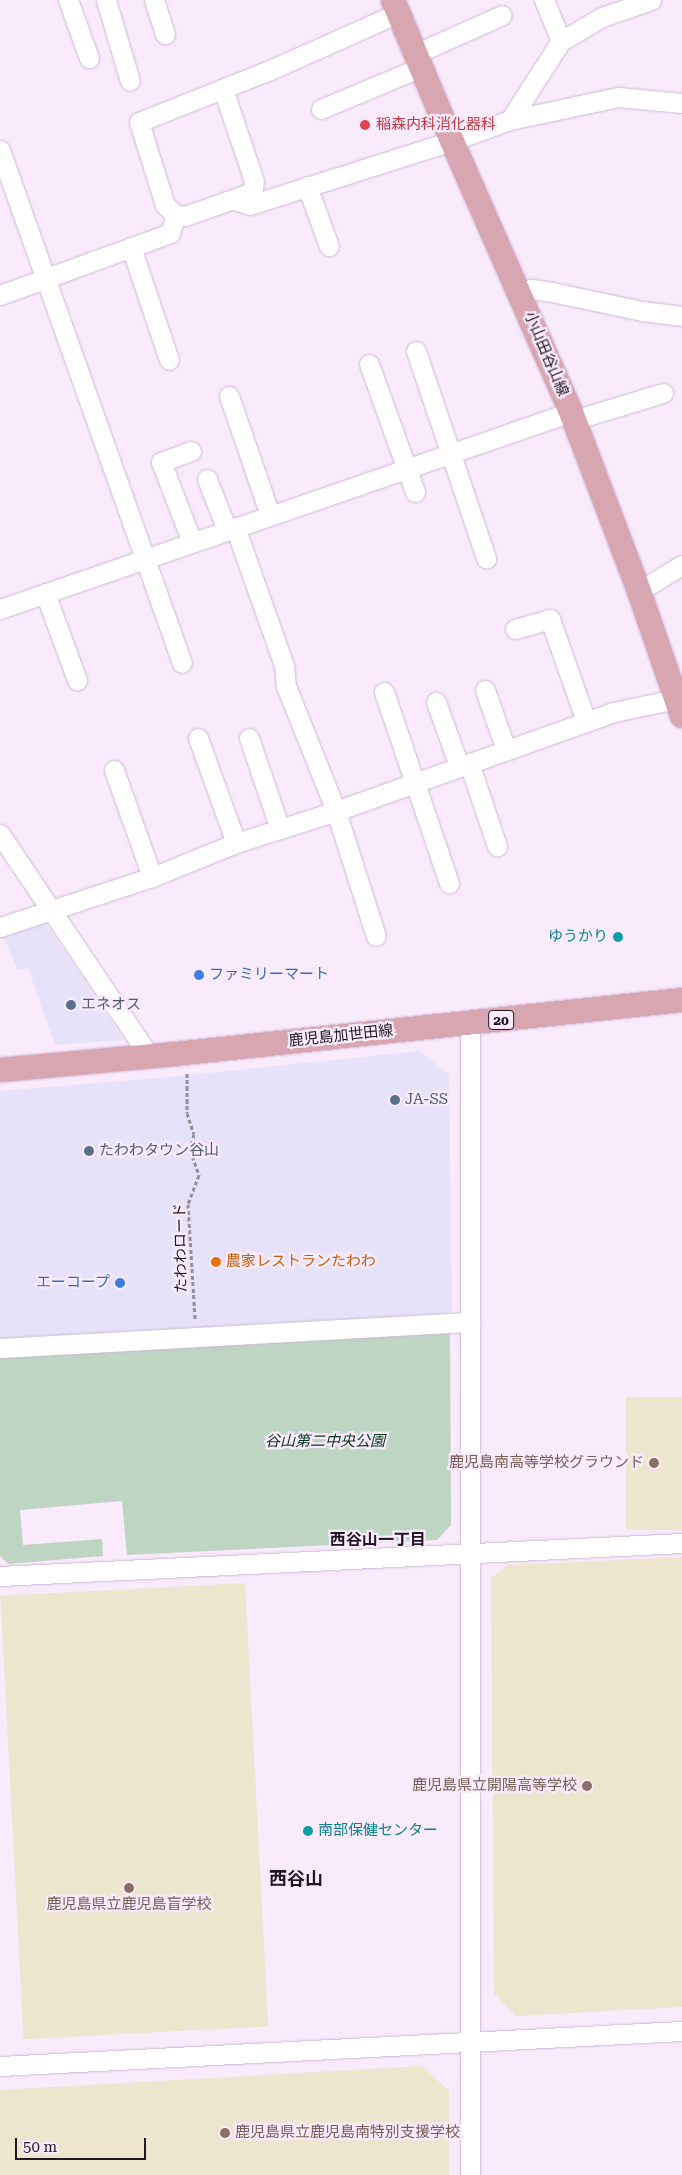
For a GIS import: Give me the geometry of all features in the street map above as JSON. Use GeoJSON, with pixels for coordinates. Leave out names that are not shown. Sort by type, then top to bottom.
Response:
{"type":"FeatureCollection","features":[{"type":"Feature","properties":{"kind":"main road","name":"小山田谷山線"},"geometry":{"type":"LineString","coordinates":[[396,7],[452,141],[572,416],[639,591],[678,707]]}},
{"type":"Feature","properties":{"kind":"main road","name":"鹿児島加世田線"},"geometry":{"type":"LineString","coordinates":[[0,1070],[682,1000]]}},
{"type":"Feature","properties":{"kind":"street"},"geometry":{"type":"LineString","coordinates":[[68,0],[89,58]]}},
{"type":"Feature","properties":{"kind":"street"},"geometry":{"type":"LineString","coordinates":[[106,0],[130,81]]}},
{"type":"Feature","properties":{"kind":"street"},"geometry":{"type":"LineString","coordinates":[[154,0],[165,34]]}},
{"type":"Feature","properties":{"kind":"street"},"geometry":{"type":"LineString","coordinates":[[544,0],[561,41]]}},
{"type":"Feature","properties":{"kind":"street"},"geometry":{"type":"LineString","coordinates":[[510,120],[561,41],[599,8],[643,2]]}},
{"type":"Feature","properties":{"kind":"street"},"geometry":{"type":"LineString","coordinates":[[223,89],[254,181],[250,193],[185,216],[176,216],[165,205],[139,122],[223,89],[396,7]]}},
{"type":"Feature","properties":{"kind":"street"},"geometry":{"type":"LineString","coordinates":[[321,109],[502,15]]}},
{"type":"Feature","properties":{"kind":"street"},"geometry":{"type":"LineString","coordinates":[[231,199],[250,205],[452,141],[521,116],[618,97],[682,103]]}},
{"type":"Feature","properties":{"kind":"street"},"geometry":{"type":"LineString","coordinates":[[0,150],[47,278],[177,665]]}},
{"type":"Feature","properties":{"kind":"street"},"geometry":{"type":"LineString","coordinates":[[307,186],[329,246]]}},
{"type":"Feature","properties":{"kind":"street"},"geometry":{"type":"LineString","coordinates":[[0,295],[170,233],[176,216]]}},
{"type":"Feature","properties":{"kind":"street"},"geometry":{"type":"LineString","coordinates":[[131,247],[168,360]]}},
{"type":"Feature","properties":{"kind":"street"},"geometry":{"type":"LineString","coordinates":[[519,292],[531,289],[642,311],[682,316]]}},
{"type":"Feature","properties":{"kind":"street"},"geometry":{"type":"LineString","coordinates":[[416,351],[486,558]]}},
{"type":"Feature","properties":{"kind":"street"},"geometry":{"type":"LineString","coordinates":[[369,364],[415,492]]}},
{"type":"Feature","properties":{"kind":"street"},"geometry":{"type":"LineString","coordinates":[[0,609],[450,453],[572,416],[664,393]]}},
{"type":"Feature","properties":{"kind":"street"},"geometry":{"type":"LineString","coordinates":[[229,396],[270,515]]}},
{"type":"Feature","properties":{"kind":"street"},"geometry":{"type":"LineString","coordinates":[[191,451],[161,462],[192,542]]}},
{"type":"Feature","properties":{"kind":"street"},"geometry":{"type":"LineString","coordinates":[[207,479],[231,528],[284,666],[286,686],[336,811],[376,936]]}},
{"type":"Feature","properties":{"kind":"street"},"geometry":{"type":"LineString","coordinates":[[639,591],[682,566]]}},
{"type":"Feature","properties":{"kind":"street"},"geometry":{"type":"LineString","coordinates":[[45,593],[76,680]]}},
{"type":"Feature","properties":{"kind":"street"},"geometry":{"type":"LineString","coordinates":[[515,629],[550,619],[586,722]]}},
{"type":"Feature","properties":{"kind":"street"},"geometry":{"type":"LineString","coordinates":[[485,690],[506,750]]}},
{"type":"Feature","properties":{"kind":"street"},"geometry":{"type":"LineString","coordinates":[[384,692],[449,883]]}},
{"type":"Feature","properties":{"kind":"street"},"geometry":{"type":"LineString","coordinates":[[436,702],[464,764],[497,846]]}},
{"type":"Feature","properties":{"kind":"street"},"geometry":{"type":"LineString","coordinates":[[0,926],[152,877],[236,843],[336,811],[614,712],[678,707]]}},
{"type":"Feature","properties":{"kind":"street"},"geometry":{"type":"LineString","coordinates":[[198,738],[236,843]]}},
{"type":"Feature","properties":{"kind":"street"},"geometry":{"type":"LineString","coordinates":[[249,738],[280,828]]}},
{"type":"Feature","properties":{"kind":"street"},"geometry":{"type":"LineString","coordinates":[[114,770],[152,877]]}},
{"type":"Feature","properties":{"kind":"street"},"geometry":{"type":"LineString","coordinates":[[0,834],[49,910],[149,1056]]}},
{"type":"Feature","properties":{"kind":"street"},"geometry":{"type":"LineString","coordinates":[[470,1023],[470,2175]]}},
{"type":"Feature","properties":{"kind":"street"},"geometry":{"type":"LineString","coordinates":[[0,1348],[470,1322]]}},
{"type":"Feature","properties":{"kind":"street"},"geometry":{"type":"LineString","coordinates":[[0,1576],[682,1543]]}},
{"type":"Feature","properties":{"kind":"street"},"geometry":{"type":"LineString","coordinates":[[0,2066],[682,2031]]}},
{"type":"Feature","properties":{"kind":"path","name":"たわわロード"},"geometry":{"type":"LineString","coordinates":[[187,1072],[187,1113],[194,1134],[190,1150],[199,1175],[188,1204],[196,1337]]}},
{"type":"Feature","properties":{"kind":"shaded area","name":"エネオス"},"geometry":{"type":"Polygon","coordinates":[[[40,915],[124,1040],[55,1045],[28,968],[18,970],[0,929],[40,915]]]}},
{"type":"Feature","properties":{"kind":"shaded area","name":"たわわタウン谷山"},"geometry":{"type":"Polygon","coordinates":[[[420,1051],[449,1075],[452,1310],[445,1315],[0,1339],[0,1091],[170,1077],[420,1051]]]}},
{"type":"Feature","properties":{"kind":"shaded area","name":"鹿児島南高等学校グラウンド"},"geometry":{"type":"Polygon","coordinates":[[[626,1397],[682,1397],[682,1530],[626,1530],[626,1397]]]}},
{"type":"Feature","properties":{"kind":"shaded area","name":"鹿児島県立開陽高等学校"},"geometry":{"type":"Polygon","coordinates":[[[682,1557],[682,2007],[516,2016],[494,1993],[491,1578],[508,1565],[682,1557]]]}},
{"type":"Feature","properties":{"kind":"shaded area","name":"鹿児島県立鹿児島盲学校"},"geometry":{"type":"Polygon","coordinates":[[[245,1583],[268,2026],[24,2039],[0,1596],[245,1583]]]}},
{"type":"Feature","properties":{"kind":"shaded area","name":"鹿児島県立鹿児島南特別支援学校"},"geometry":{"type":"Polygon","coordinates":[[[422,2066],[449,2091],[449,2175],[0,2175],[0,2090],[422,2066]]]}},
{"type":"Feature","properties":{"kind":"green space","name":"谷山第二中央公園"},"geometry":{"type":"Polygon","coordinates":[[[450,1333],[451,1525],[437,1540],[127,1555],[122,1501],[20,1510],[23,1545],[102,1539],[103,1556],[8,1564],[0,1556],[0,1355],[450,1333]]]}},
{"type":"Feature","properties":{"kind":"place","name":"稲森内科消化器科"},"geometry":{"type":"Point","coordinates":[365,125]}},
{"type":"Feature","properties":{"kind":"place","name":"ゆうかり"},"geometry":{"type":"Point","coordinates":[618,937]}},
{"type":"Feature","properties":{"kind":"place","name":"ファミリーマート"},"geometry":{"type":"Point","coordinates":[199,975]}},
{"type":"Feature","properties":{"kind":"place","name":"エネオス"},"geometry":{"type":"Point","coordinates":[71,1005]}},
{"type":"Feature","properties":{"kind":"place","name":"JA-SS"},"geometry":{"type":"Point","coordinates":[395,1100]}},
{"type":"Feature","properties":{"kind":"place","name":"たわわタウン谷山"},"geometry":{"type":"Point","coordinates":[89,1151]}},
{"type":"Feature","properties":{"kind":"place","name":"農家レストランたわわ"},"geometry":{"type":"Point","coordinates":[216,1262]}},
{"type":"Feature","properties":{"kind":"place","name":"エーコープ"},"geometry":{"type":"Point","coordinates":[120,1283]}},
{"type":"Feature","properties":{"kind":"place","name":"鹿児島南高等学校グラウンド"},"geometry":{"type":"Point","coordinates":[654,1463]}},
{"type":"Feature","properties":{"kind":"place","name":"鹿児島県立開陽高等学校"},"geometry":{"type":"Point","coordinates":[587,1786]}},
{"type":"Feature","properties":{"kind":"place","name":"南部保健センター"},"geometry":{"type":"Point","coordinates":[308,1831]}},
{"type":"Feature","properties":{"kind":"place","name":"鹿児島県立鹿児島盲学校"},"geometry":{"type":"Point","coordinates":[129,1888]}},
{"type":"Feature","properties":{"kind":"place","name":"鹿児島県立鹿児島南特別支援学校"},"geometry":{"type":"Point","coordinates":[225,2133]}},
{"type":"Feature","properties":{"kind":"district","name":"西谷山一丁目"},"geometry":{"type":"Point","coordinates":[378,1540]}},
{"type":"Feature","properties":{"kind":"district","name":"西谷山"},"geometry":{"type":"Point","coordinates":[296,1879]}}]}
